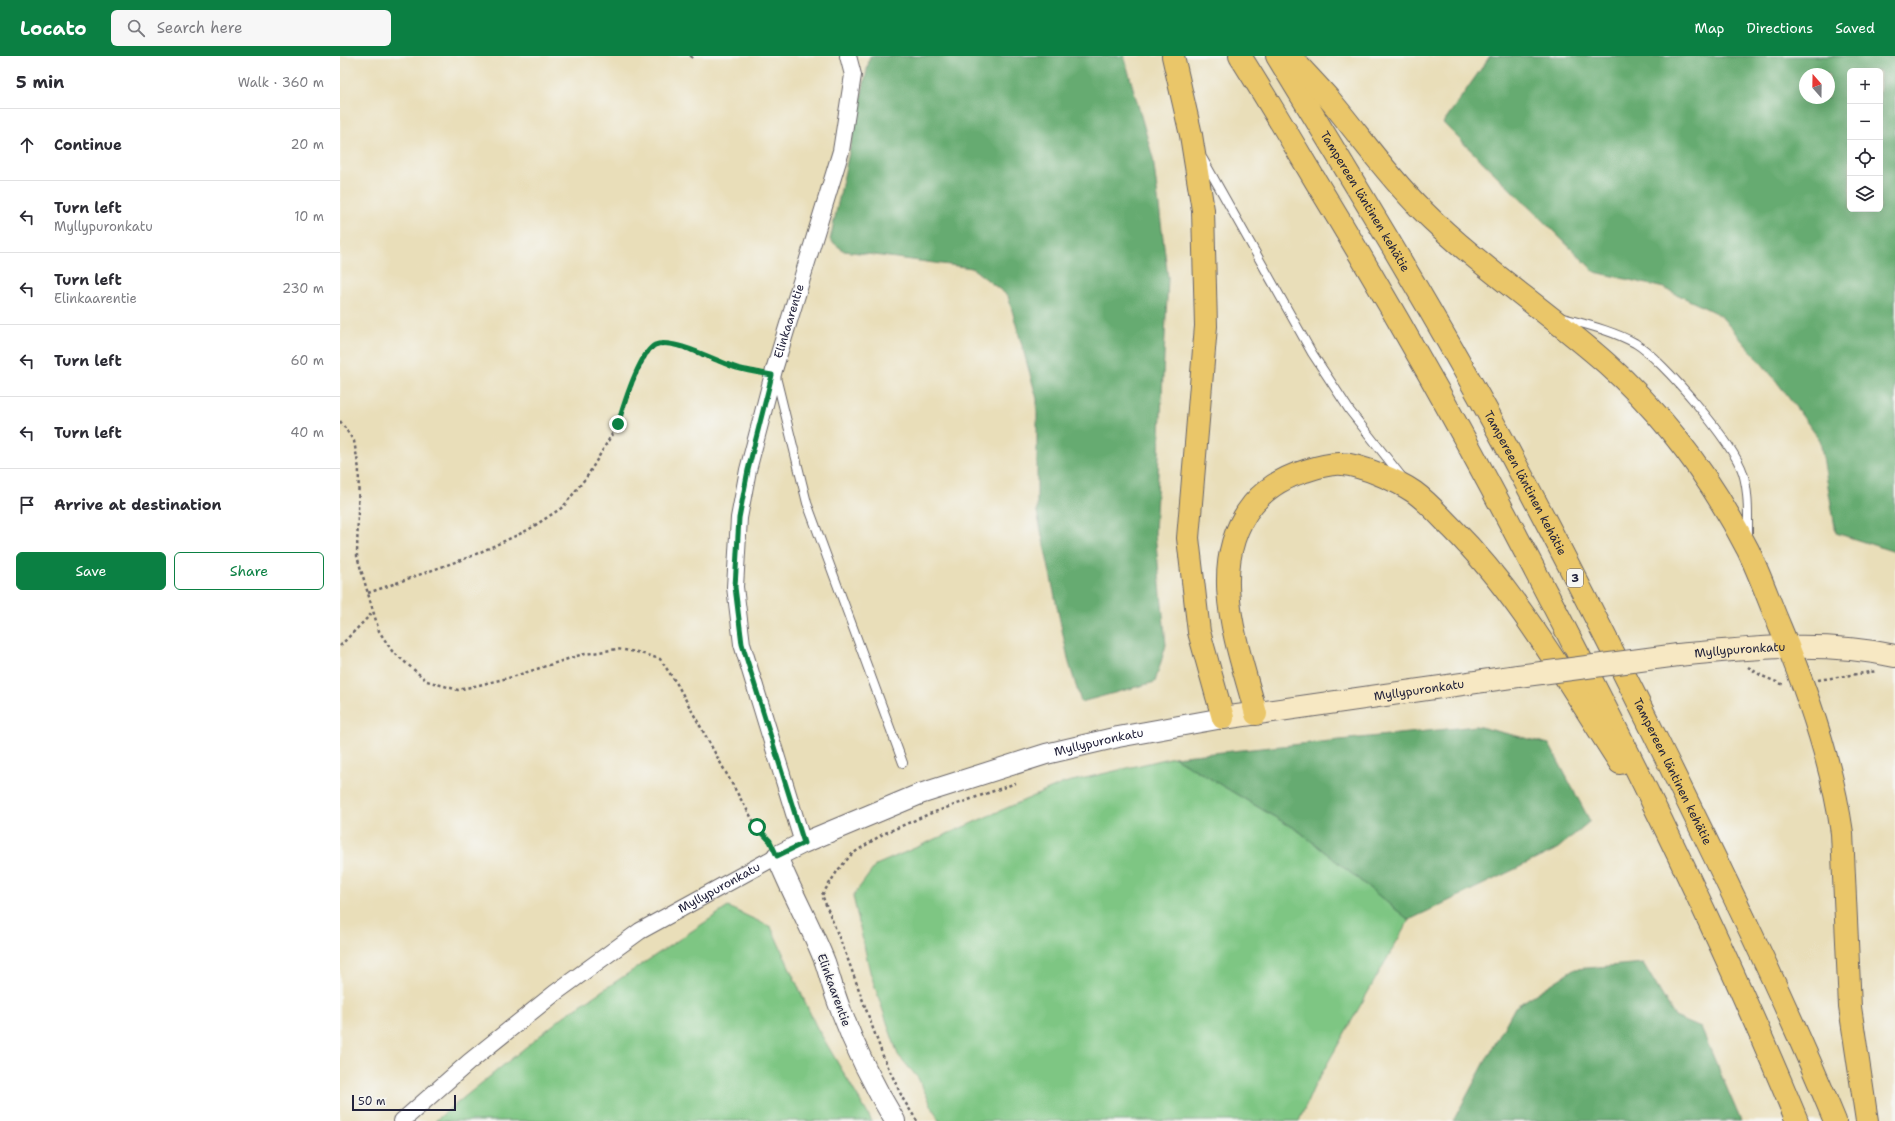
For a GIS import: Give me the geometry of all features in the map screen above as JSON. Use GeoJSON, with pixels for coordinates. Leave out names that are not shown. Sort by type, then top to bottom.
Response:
{"type":"FeatureCollection","features":[{"type":"Feature","properties":{"kind":"highway"},"geometry":{"type":"LineString","coordinates":[[1173,56],[1191,135],[1203,210],[1206,326],[1188,538],[1199,632],[1222,718]]}},
{"type":"Feature","properties":{"kind":"highway"},"geometry":{"type":"LineString","coordinates":[[1240,56],[1372,273],[1472,450],[1571,637],[1672,842],[1774,1065],[1797,1121]]}},
{"type":"Feature","properties":{"kind":"highway","name":"Tampereen läntinen kehätie"},"geometry":{"type":"LineString","coordinates":[[1277,56],[1400,258],[1503,441],[1600,626],[1702,831],[1805,1050],[1835,1121]]}},
{"type":"Feature","properties":{"kind":"highway"},"geometry":{"type":"LineString","coordinates":[[1290,56],[1330,100],[1375,159],[1421,209],[1479,261],[1607,364],[1654,412],[1692,459],[1720,499],[1748,552],[1789,647],[1804,684],[1824,747],[1838,808],[1842,833],[1850,1007],[1867,1121]]}},
{"type":"Feature","properties":{"kind":"highway"},"geometry":{"type":"LineString","coordinates":[[1256,714],[1231,619],[1228,585],[1230,559],[1235,534],[1247,512],[1262,494],[1280,481],[1294,474],[1320,466],[1342,464],[1384,476],[1414,492],[1477,554],[1506,590],[1672,842]]}},
{"type":"Feature","properties":{"kind":"main road","name":"Myllypuronkatu"},"geometry":{"type":"LineString","coordinates":[[1222,718],[1678,655],[1789,647],[1829,647],[1895,656]]}},
{"type":"Feature","properties":{"kind":"street","name":"Elinkaarentie"},"geometry":{"type":"LineString","coordinates":[[804,843],[742,644],[735,587],[739,518],[750,462],[773,373],[841,151],[853,75],[848,56]]}},
{"type":"Feature","properties":{"kind":"street","name":"Myllypuronkatu"},"geometry":{"type":"LineString","coordinates":[[402,1121],[469,1062],[555,993],[640,931],[777,856],[920,794],[1046,754],[1118,737],[1222,718]]}},
{"type":"Feature","properties":{"kind":"street","name":"Elinkaarentie"},"geometry":{"type":"LineString","coordinates":[[777,856],[788,884],[824,961],[840,1009],[858,1050],[879,1095],[895,1121]]}},
{"type":"Feature","properties":{"kind":"lane"},"geometry":{"type":"LineString","coordinates":[[1191,135],[1212,177],[1312,353],[1350,411],[1414,492]]}},
{"type":"Feature","properties":{"kind":"lane"},"geometry":{"type":"LineString","coordinates":[[1544,313],[1612,332],[1636,344],[1659,362],[1697,405],[1727,444],[1743,473],[1747,500],[1748,552]]}},
{"type":"Feature","properties":{"kind":"lane"},"geometry":{"type":"LineString","coordinates":[[773,373],[807,503],[903,763]]}},
{"type":"Feature","properties":{"kind":"path"},"geometry":{"type":"LineString","coordinates":[[690,56],[694,59]]}},
{"type":"Feature","properties":{"kind":"path"},"geometry":{"type":"LineString","coordinates":[[368,593],[472,556],[528,530],[563,507],[588,475],[618,424],[633,381],[646,355],[655,345],[672,344],[737,368],[773,373]]}},
{"type":"Feature","properties":{"kind":"path"},"geometry":{"type":"LineString","coordinates":[[340,421],[354,441],[359,468],[358,556],[379,631],[392,651],[426,681],[458,690],[512,677],[580,655],[617,650],[637,652],[660,659],[680,690],[757,827],[770,841],[777,856]]}},
{"type":"Feature","properties":{"kind":"path"},"geometry":{"type":"LineString","coordinates":[[340,646],[374,612]]}},
{"type":"Feature","properties":{"kind":"path"},"geometry":{"type":"LineString","coordinates":[[917,1121],[903,1099],[883,1056],[847,957],[822,895],[838,870],[852,854],[883,834],[929,814],[1021,780]]}},
{"type":"Feature","properties":{"kind":"green space"},"geometry":{"type":"Polygon","coordinates":[[[870,56],[1124,56],[1153,158],[1168,278],[1155,533],[1166,645],[1155,682],[1081,702],[1069,663],[1037,512],[1037,399],[1008,296],[972,268],[844,251],[830,240],[870,56]]]}},
{"type":"Feature","properties":{"kind":"green space"},"geometry":{"type":"Polygon","coordinates":[[[1490,56],[1895,56],[1895,552],[1836,533],[1820,440],[1774,378],[1720,315],[1664,288],[1595,272],[1443,123],[1490,56]]]}},
{"type":"Feature","properties":{"kind":"green space"},"geometry":{"type":"Polygon","coordinates":[[[1476,726],[1549,744],[1590,821],[1557,849],[1409,920],[1300,832],[1174,757],[1476,726]]]}},
{"type":"Feature","properties":{"kind":"green space"},"geometry":{"type":"Polygon","coordinates":[[[1174,757],[1300,832],[1409,920],[1314,1087],[1299,1121],[939,1121],[918,1078],[898,1055],[870,972],[853,896],[876,865],[1064,783],[1174,757]]]}},
{"type":"Feature","properties":{"kind":"green space"},"geometry":{"type":"Polygon","coordinates":[[[728,907],[771,927],[816,1026],[872,1121],[435,1121],[564,1016],[728,907]]]}},
{"type":"Feature","properties":{"kind":"green space"},"geometry":{"type":"Polygon","coordinates":[[[1643,963],[1675,1017],[1701,1028],[1741,1121],[1453,1121],[1515,1007],[1575,969],[1643,963]]]}},
{"type":"Feature","properties":{"kind":"route"},"geometry":{"type":"LineString","coordinates":[[618,424],[633,381],[646,355],[655,345],[672,344],[737,368],[772,375],[748,470],[739,518],[735,587],[742,644],[757,697],[804,843],[777,856],[770,841],[757,827]]}}]}
